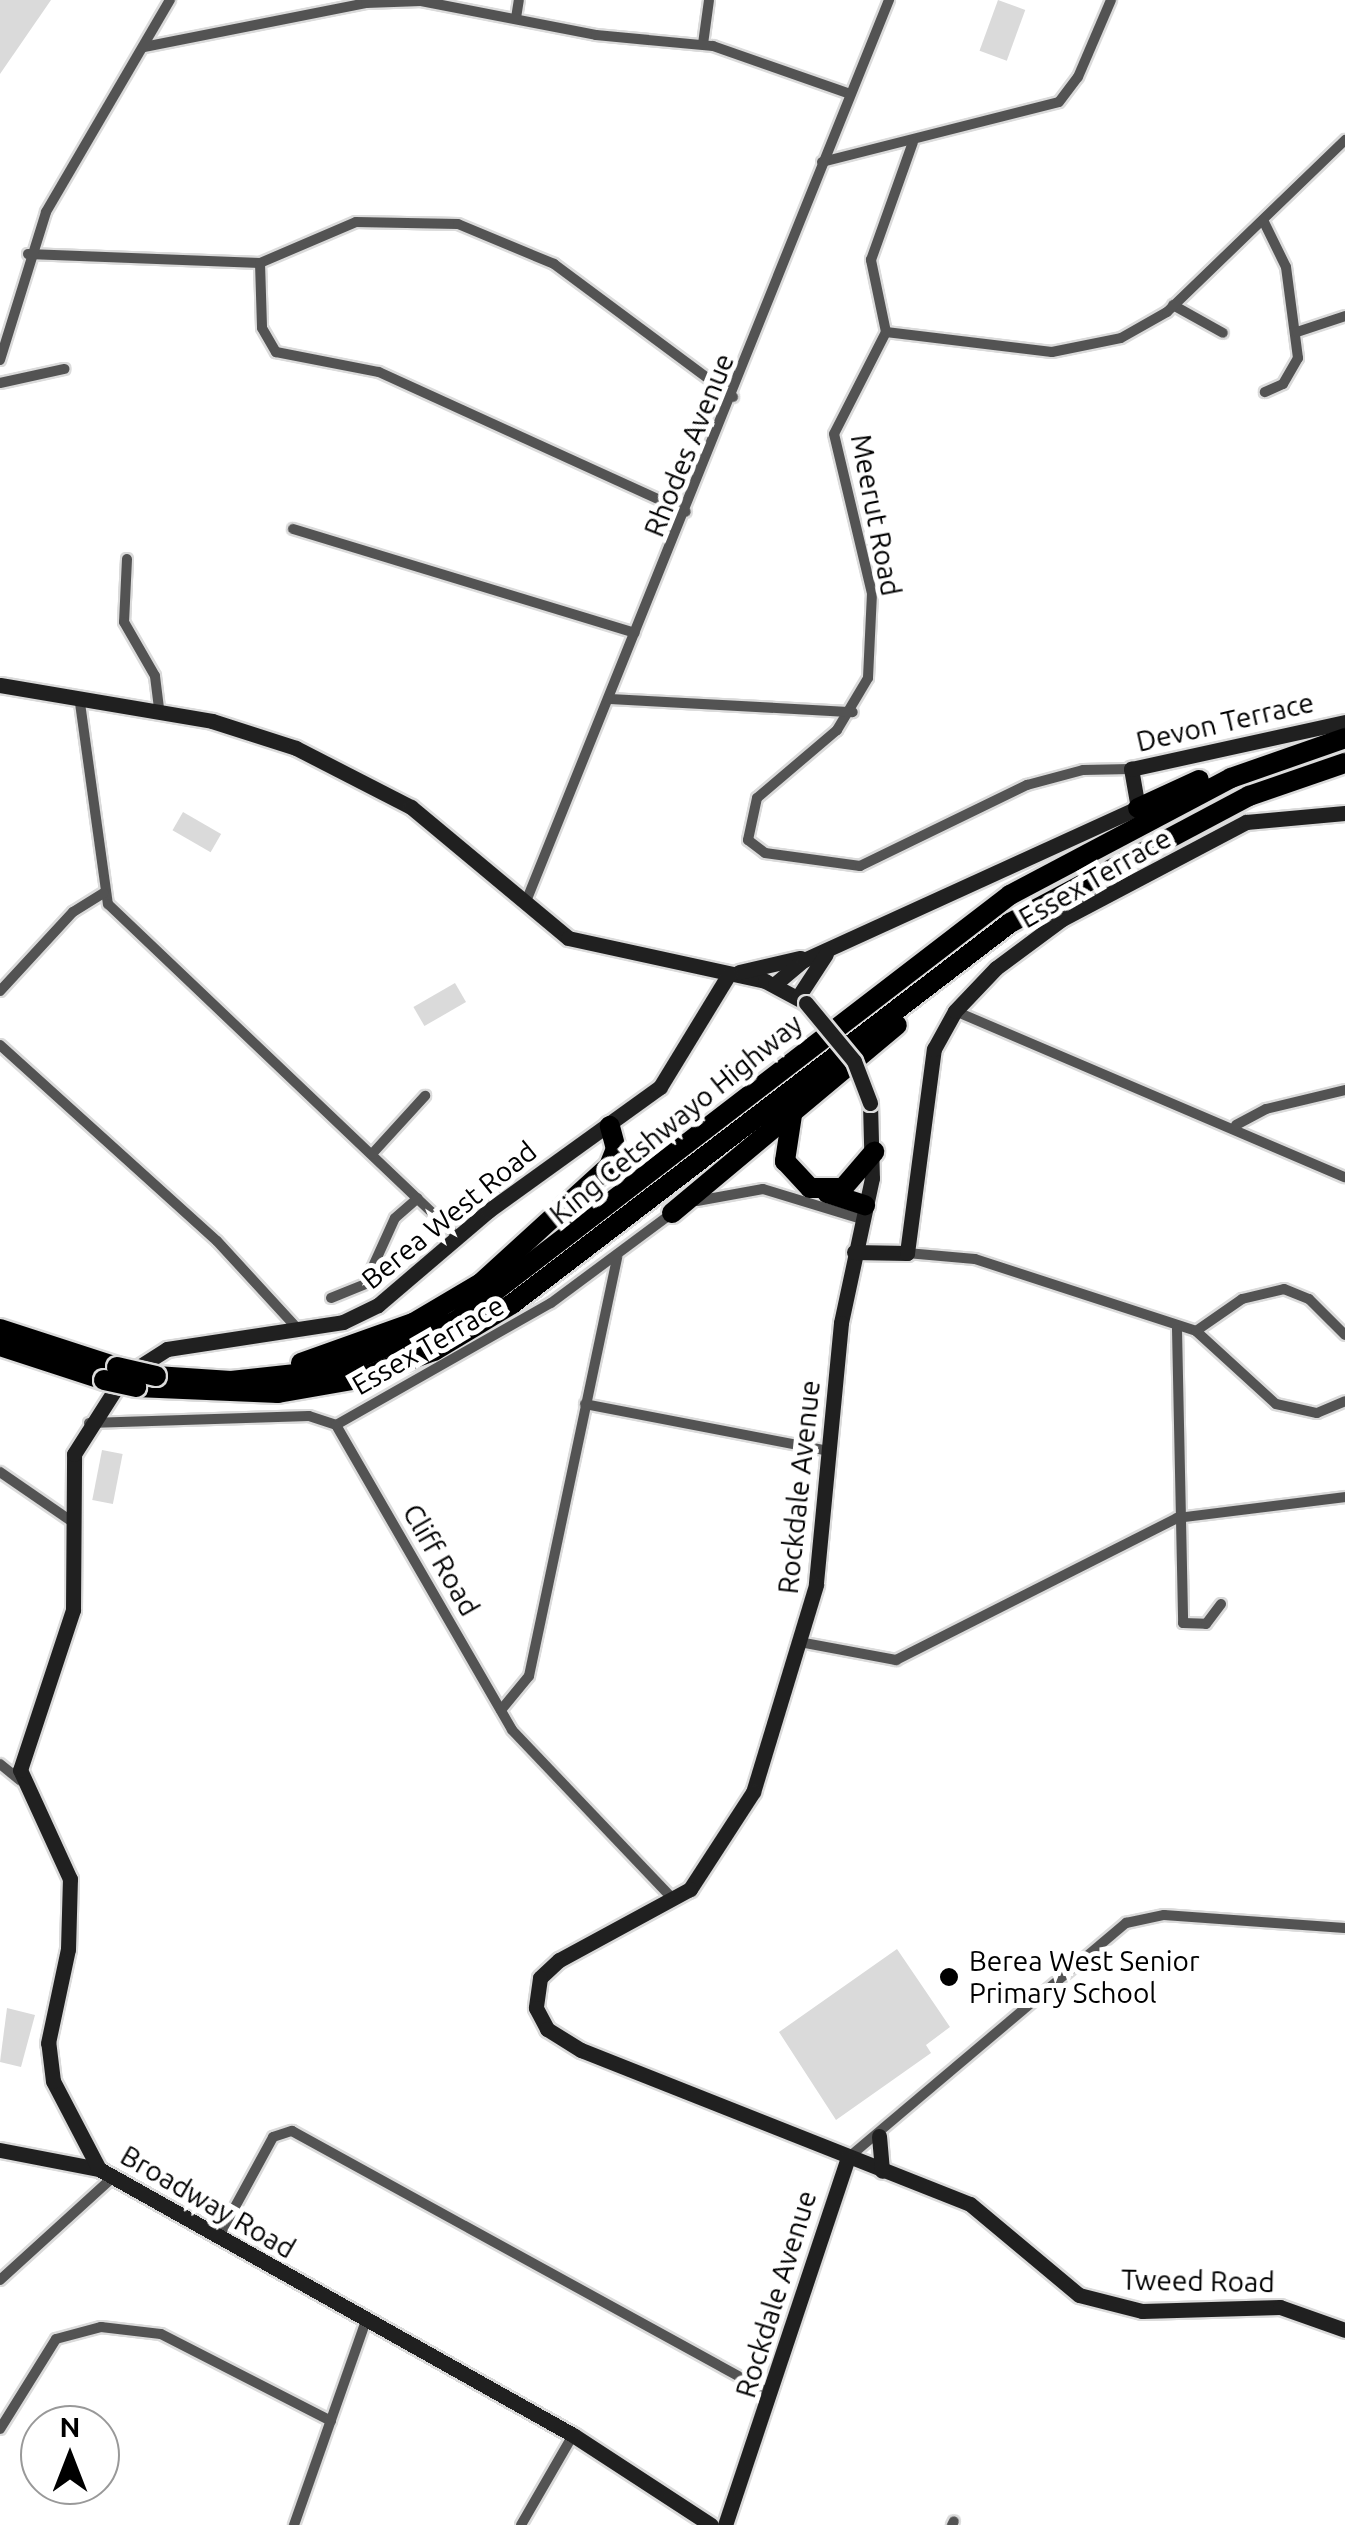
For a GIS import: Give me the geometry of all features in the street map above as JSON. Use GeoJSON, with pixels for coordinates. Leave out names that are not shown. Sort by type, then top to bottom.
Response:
{"type":"FeatureCollection","features":[{"type":"Feature","properties":{"kind":"highway"},"geometry":{"type":"LineString","coordinates":[[1138,808],[1258,756],[1345,736]]}},
{"type":"Feature","properties":{"kind":"highway","name":"King Cetshwayo Highway"},"geometry":{"type":"LineString","coordinates":[[7,1351],[110,1374],[180,1379],[323,1371],[395,1350],[456,1321],[1010,895],[1231,778],[1345,736]]}},
{"type":"Feature","properties":{"kind":"highway","name":"King Cetshwayo Highway"},"geometry":{"type":"LineString","coordinates":[[0,1329],[136,1387],[278,1394],[358,1379],[474,1328],[1042,904],[1249,796],[1345,763]]}},
{"type":"Feature","properties":{"kind":"highway"},"geometry":{"type":"LineString","coordinates":[[672,1213],[1042,904]]}},
{"type":"Feature","properties":{"kind":"highway"},"geometry":{"type":"LineString","coordinates":[[795,1109],[785,1161],[799,1182],[864,1212]]}},
{"type":"Feature","properties":{"kind":"highway"},"geometry":{"type":"LineString","coordinates":[[180,1379],[320,1358],[456,1300],[609,1166],[616,1149],[610,1126]]}},
{"type":"Feature","properties":{"kind":"highway"},"geometry":{"type":"LineString","coordinates":[[825,1192],[856,1180],[874,1152]]}},
{"type":"Feature","properties":{"kind":"highway"},"geometry":{"type":"LineString","coordinates":[[278,1394],[365,1384],[499,1333]]}},
{"type":"Feature","properties":{"kind":"street"},"geometry":{"type":"LineString","coordinates":[[0,360],[28,254],[72,160],[170,0]]}},
{"type":"Feature","properties":{"kind":"street"},"geometry":{"type":"LineString","coordinates":[[516,18],[519,0]]}},
{"type":"Feature","properties":{"kind":"street"},"geometry":{"type":"LineString","coordinates":[[703,44],[709,0]]}},
{"type":"Feature","properties":{"kind":"street","name":"Rhodes Avenue"},"geometry":{"type":"LineString","coordinates":[[524,904],[733,397],[822,162],[889,0]]}},
{"type":"Feature","properties":{"kind":"street"},"geometry":{"type":"LineString","coordinates":[[822,162],[912,142],[1066,95],[1111,0]]}},
{"type":"Feature","properties":{"kind":"street"},"geometry":{"type":"LineString","coordinates":[[144,47],[390,1],[703,44],[850,94]]}},
{"type":"Feature","properties":{"kind":"street"},"geometry":{"type":"LineString","coordinates":[[912,142],[871,260],[886,332],[1066,352],[1132,333],[1173,306],[1345,140]]}},
{"type":"Feature","properties":{"kind":"street"},"geometry":{"type":"LineString","coordinates":[[1264,220],[1276,246],[1297,332],[1293,372],[1265,392]]}},
{"type":"Feature","properties":{"kind":"street"},"geometry":{"type":"LineString","coordinates":[[28,254],[260,263],[356,222],[458,224],[554,264],[733,397]]}},
{"type":"Feature","properties":{"kind":"street"},"geometry":{"type":"LineString","coordinates":[[1245,238],[1276,246]]}},
{"type":"Feature","properties":{"kind":"street"},"geometry":{"type":"LineString","coordinates":[[260,263],[262,328],[276,352],[379,372],[686,512]]}},
{"type":"Feature","properties":{"kind":"street"},"geometry":{"type":"LineString","coordinates":[[1173,306],[1223,333]]}},
{"type":"Feature","properties":{"kind":"street"},"geometry":{"type":"LineString","coordinates":[[1297,332],[1345,316]]}},
{"type":"Feature","properties":{"kind":"street","name":"Meerut Road"},"geometry":{"type":"LineString","coordinates":[[853,712],[868,678],[873,604],[834,434],[886,332]]}},
{"type":"Feature","properties":{"kind":"street"},"geometry":{"type":"LineString","coordinates":[[0,382],[64,369]]}},
{"type":"Feature","properties":{"kind":"street"},"geometry":{"type":"LineString","coordinates":[[293,529],[635,633]]}},
{"type":"Feature","properties":{"kind":"street"},"geometry":{"type":"LineString","coordinates":[[127,558],[124,622],[155,676],[160,714]]}},
{"type":"Feature","properties":{"kind":"street","name":"Rockdale Avenue"},"geometry":{"type":"LineString","coordinates":[[0,685],[261,735],[354,772],[450,835],[524,904],[582,944],[774,984],[802,1000],[854,1060],[870,1103],[874,1152],[854,1252],[828,1451],[822,1552],[804,1642],[740,1822],[674,1901],[545,1970],[535,1997],[543,2024],[581,2050],[848,2158],[725,2525]]}},
{"type":"Feature","properties":{"kind":"street"},"geometry":{"type":"LineString","coordinates":[[610,698],[853,712]]}},
{"type":"Feature","properties":{"kind":"street"},"geometry":{"type":"LineString","coordinates":[[80,703],[103,893],[140,940],[456,1236]]}},
{"type":"Feature","properties":{"kind":"street","name":"Devon Terrace"},"geometry":{"type":"LineString","coordinates":[[853,712],[764,789],[745,826],[758,851],[838,866],[867,864],[1054,776],[1131,770],[1345,722]]}},
{"type":"Feature","properties":{"kind":"street"},"geometry":{"type":"LineString","coordinates":[[774,984],[832,947],[1138,808],[1131,770]]}},
{"type":"Feature","properties":{"kind":"street","name":"Essex Terrace"},"geometry":{"type":"LineString","coordinates":[[907,1253],[931,1062],[955,1011],[1042,932],[1246,822],[1345,813]]}},
{"type":"Feature","properties":{"kind":"street"},"geometry":{"type":"LineString","coordinates":[[0,991],[73,912],[103,893]]}},
{"type":"Feature","properties":{"kind":"street"},"geometry":{"type":"LineString","coordinates":[[729,974],[832,947]]}},
{"type":"Feature","properties":{"kind":"street"},"geometry":{"type":"LineString","coordinates":[[802,1000],[832,947]]}},
{"type":"Feature","properties":{"kind":"street","name":"Berea West Road"},"geometry":{"type":"LineString","coordinates":[[89,1423],[150,1356],[368,1312],[456,1236],[610,1126],[672,1074],[729,974]]}},
{"type":"Feature","properties":{"kind":"street"},"geometry":{"type":"LineString","coordinates":[[955,1011],[1236,1125],[1345,1177]]}},
{"type":"Feature","properties":{"kind":"street"},"geometry":{"type":"LineString","coordinates":[[0,1045],[284,1310],[298,1329]]}},
{"type":"Feature","properties":{"kind":"street"},"geometry":{"type":"LineString","coordinates":[[1236,1125],[1266,1109],[1345,1090]]}},
{"type":"Feature","properties":{"kind":"street"},"geometry":{"type":"LineString","coordinates":[[372,1154],[426,1096]]}},
{"type":"Feature","properties":{"kind":"street","name":"Essex Terrace"},"geometry":{"type":"LineString","coordinates":[[336,1425],[499,1333],[618,1256],[672,1213],[718,1193],[764,1189],[864,1212]]}},
{"type":"Feature","properties":{"kind":"street"},"geometry":{"type":"LineString","coordinates":[[332,1298],[365,1284],[395,1218],[418,1198]]}},
{"type":"Feature","properties":{"kind":"street"},"geometry":{"type":"LineString","coordinates":[[854,1252],[907,1253],[997,1265],[1177,1329],[1196,1332],[1276,1404],[1317,1413],[1345,1401]]}},
{"type":"Feature","properties":{"kind":"street"},"geometry":{"type":"LineString","coordinates":[[501,1710],[520,1696],[529,1676],[618,1256]]}},
{"type":"Feature","properties":{"kind":"street"},"geometry":{"type":"LineString","coordinates":[[1196,1332],[1242,1300],[1284,1289],[1309,1300],[1345,1335]]}},
{"type":"Feature","properties":{"kind":"street"},"geometry":{"type":"LineString","coordinates":[[274,1332],[284,1310]]}},
{"type":"Feature","properties":{"kind":"street"},"geometry":{"type":"LineString","coordinates":[[1177,1329],[1177,1518],[1183,1623],[1206,1624],[1221,1604]]}},
{"type":"Feature","properties":{"kind":"street"},"geometry":{"type":"LineString","coordinates":[[584,1404],[828,1451]]}},
{"type":"Feature","properties":{"kind":"street"},"geometry":{"type":"LineString","coordinates":[[20,1780],[25,1743],[74,1610],[74,1454],[89,1423],[309,1416],[336,1425]]}},
{"type":"Feature","properties":{"kind":"street","name":"Cliff Road"},"geometry":{"type":"LineString","coordinates":[[336,1425],[501,1710],[674,1901]]}},
{"type":"Feature","properties":{"kind":"street"},"geometry":{"type":"LineString","coordinates":[[0,1472],[74,1524]]}},
{"type":"Feature","properties":{"kind":"street"},"geometry":{"type":"LineString","coordinates":[[804,1642],[896,1660],[1177,1518],[1345,1497]]}},
{"type":"Feature","properties":{"kind":"street"},"geometry":{"type":"LineString","coordinates":[[0,1764],[20,1780]]}},
{"type":"Feature","properties":{"kind":"street","name":"Broadway Road"},"geometry":{"type":"LineString","coordinates":[[20,1780],[70,1879],[68,1949],[50,2065],[63,2109],[105,2174],[573,2435],[711,2525]]}},
{"type":"Feature","properties":{"kind":"street"},"geometry":{"type":"LineString","coordinates":[[848,2158],[879,2136],[1126,1922],[1164,1914],[1345,1928]]}},
{"type":"Feature","properties":{"kind":"street"},"geometry":{"type":"LineString","coordinates":[[218,2238],[273,2137],[292,2130],[771,2394]]}},
{"type":"Feature","properties":{"kind":"street"},"geometry":{"type":"LineString","coordinates":[[879,2136],[882,2171]]}},
{"type":"Feature","properties":{"kind":"street"},"geometry":{"type":"LineString","coordinates":[[816,2144],[835,2190]]}},
{"type":"Feature","properties":{"kind":"street"},"geometry":{"type":"LineString","coordinates":[[0,2150],[105,2174]]}},
{"type":"Feature","properties":{"kind":"street","name":"Tweed Road"},"geometry":{"type":"LineString","coordinates":[[848,2158],[970,2204],[1053,2277],[1098,2302],[1142,2311],[1280,2306],[1345,2330]]}},
{"type":"Feature","properties":{"kind":"street"},"geometry":{"type":"LineString","coordinates":[[0,2280],[105,2174]]}},
{"type":"Feature","properties":{"kind":"street"},"geometry":{"type":"LineString","coordinates":[[294,2525],[366,2320]]}},
{"type":"Feature","properties":{"kind":"street"},"geometry":{"type":"LineString","coordinates":[[0,2429],[56,2339],[101,2327],[161,2334],[331,2421]]}},
{"type":"Feature","properties":{"kind":"street"},"geometry":{"type":"LineString","coordinates":[[521,2525],[573,2435]]}},
{"type":"Feature","properties":{"kind":"shaded area"},"geometry":{"type":"Polygon","coordinates":[[[0,0],[51,0],[0,74],[0,0]]]}},
{"type":"Feature","properties":{"kind":"shaded area"},"geometry":{"type":"Polygon","coordinates":[[[998,0],[1025,10],[1007,61],[980,51],[998,0]]]}},
{"type":"Feature","properties":{"kind":"shaded area"},"geometry":{"type":"Polygon","coordinates":[[[183,812],[221,834],[211,852],[172,830],[183,812]]]}},
{"type":"Feature","properties":{"kind":"shaded area"},"geometry":{"type":"Polygon","coordinates":[[[455,983],[466,1002],[424,1026],[413,1007],[455,983]]]}},
{"type":"Feature","properties":{"kind":"shaded area"},"geometry":{"type":"Polygon","coordinates":[[[102,1450],[123,1454],[113,1504],[92,1500],[102,1450]]]}},
{"type":"Feature","properties":{"kind":"shaded area"},"geometry":{"type":"Polygon","coordinates":[[[897,1949],[950,2027],[926,2045],[931,2053],[836,2120],[779,2032],[897,1949]]]}},
{"type":"Feature","properties":{"kind":"shaded area"},"geometry":{"type":"Polygon","coordinates":[[[7,2008],[35,2015],[21,2067],[0,2062],[7,2008]]]}},
{"type":"Feature","properties":{"kind":"place","name":"Berea West Senior Primary School"},"geometry":{"type":"Point","coordinates":[949,1977]}}]}
